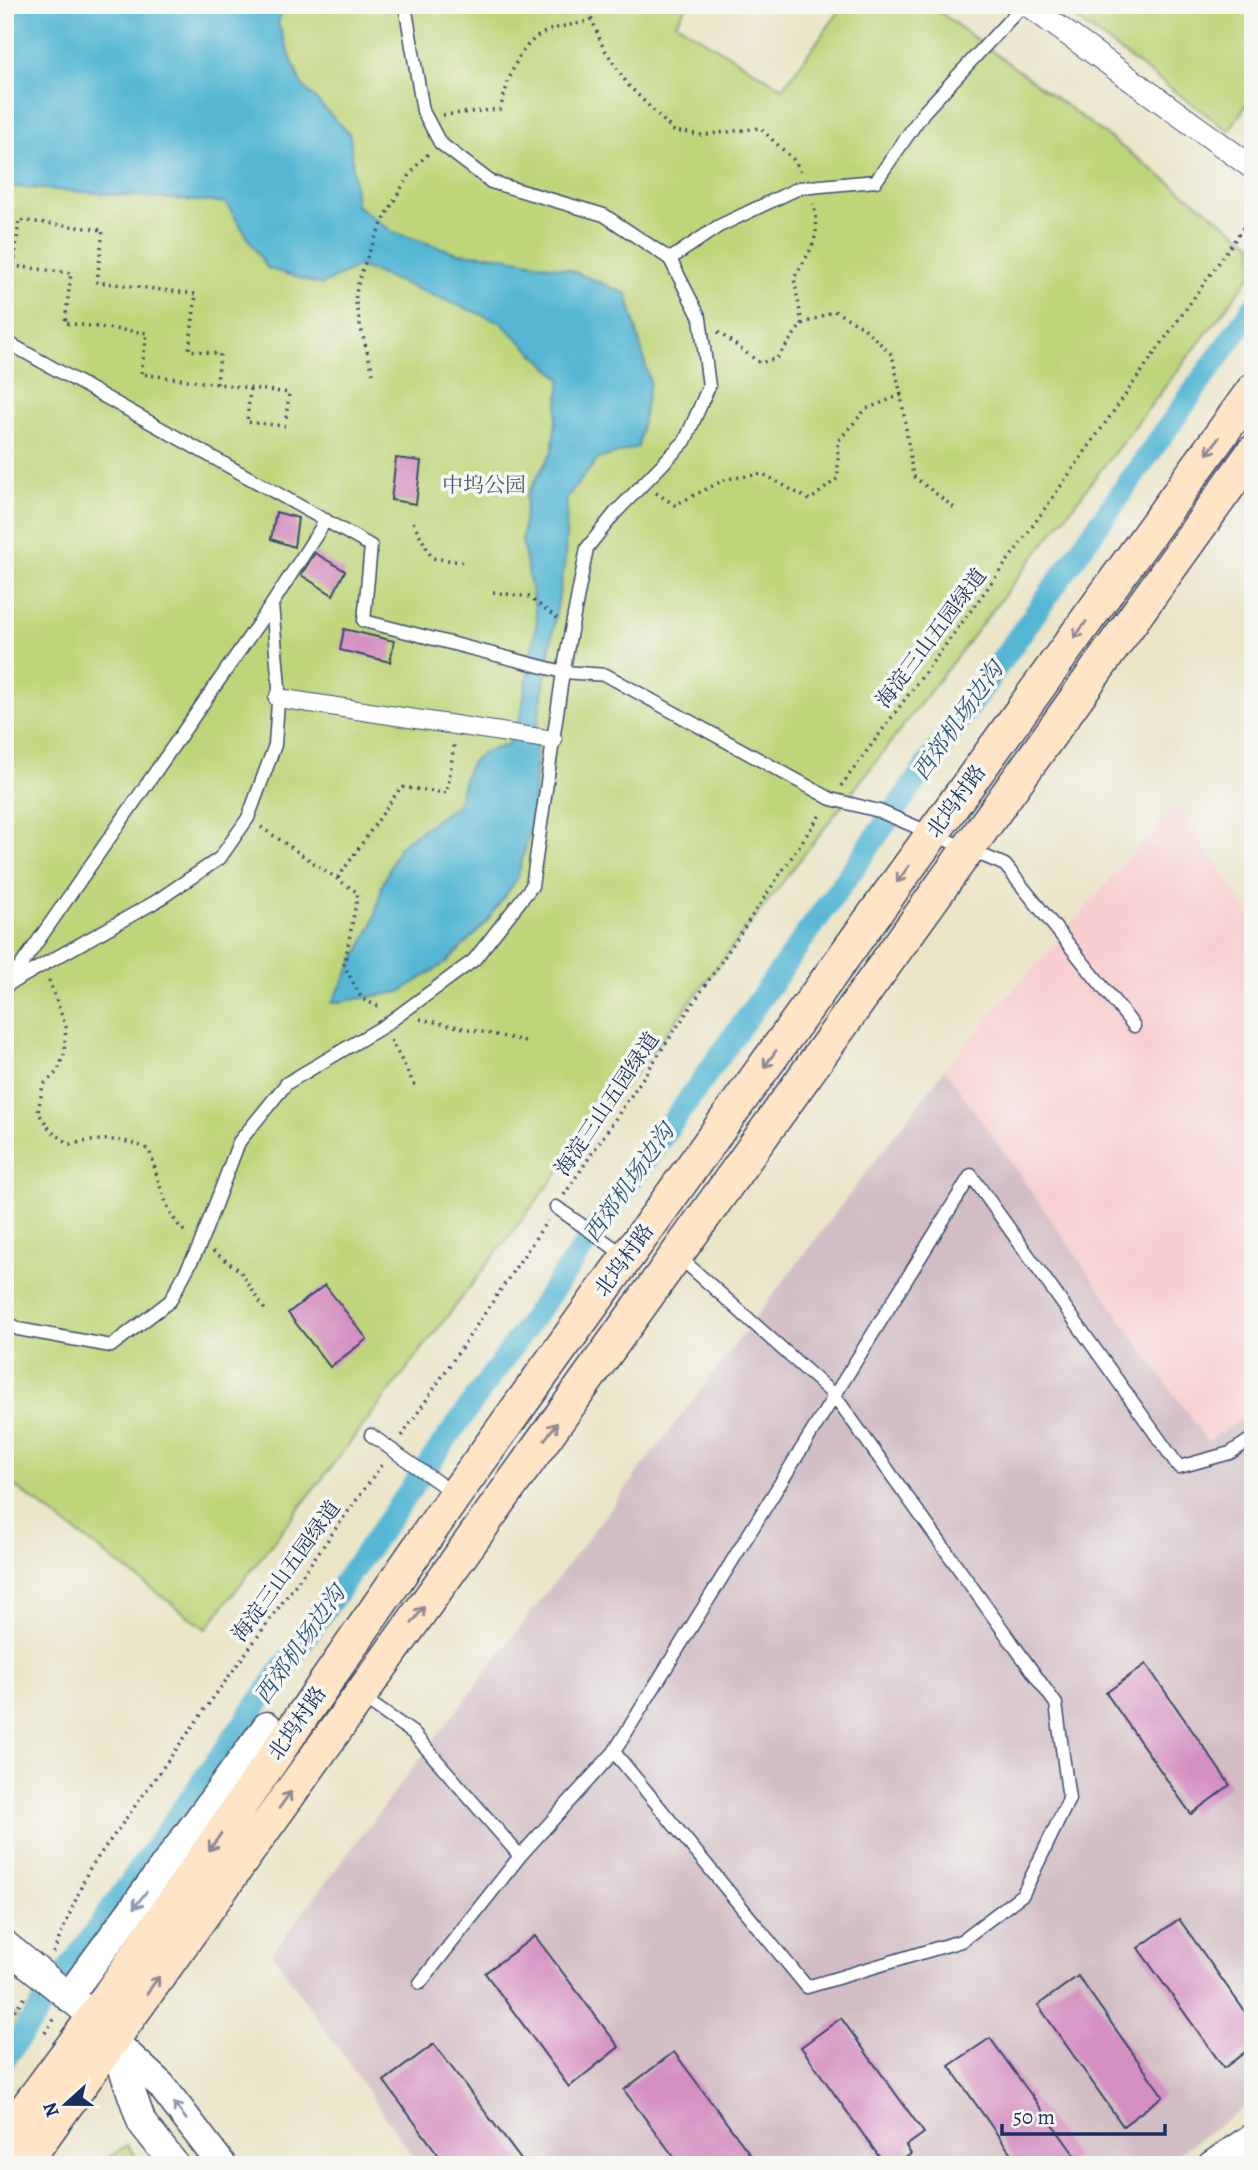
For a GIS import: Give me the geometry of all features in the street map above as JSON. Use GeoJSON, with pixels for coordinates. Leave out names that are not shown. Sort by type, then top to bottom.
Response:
{"type":"FeatureCollection","features":[{"type":"Feature","properties":{"kind":"main road","name":"北坞村路"},"geometry":{"type":"LineString","coordinates":[[5,2137],[92,2018],[309,1706],[445,1488],[615,1249],[932,835],[1253,390]]}},
{"type":"Feature","properties":{"kind":"main road","name":"北坞村路"},"geometry":{"type":"LineString","coordinates":[[23,2165],[92,2018],[360,1696],[1253,452]]}},
{"type":"Feature","properties":{"kind":"main road"},"geometry":{"type":"LineString","coordinates":[[267,1726],[309,1706]]}},
{"type":"Feature","properties":{"kind":"street"},"geometry":{"type":"LineString","coordinates":[[1028,5],[1253,167]]}},
{"type":"Feature","properties":{"kind":"street"},"geometry":{"type":"LineString","coordinates":[[278,698],[553,740]]}},
{"type":"Feature","properties":{"kind":"street","name":"北坞村路"},"geometry":{"type":"LineString","coordinates":[[92,2018],[267,1726]]}},
{"type":"Feature","properties":{"kind":"street"},"geometry":{"type":"LineString","coordinates":[[5,1945],[92,2018],[161,2085],[222,2165]]}},
{"type":"Feature","properties":{"kind":"street"},"geometry":{"type":"LineString","coordinates":[[92,2018],[142,2123],[176,2165]]}},
{"type":"Feature","properties":{"kind":"street"},"geometry":{"type":"LineString","coordinates":[[1212,2165],[1253,2137]]}},
{"type":"Feature","properties":{"kind":"lane"},"geometry":{"type":"LineString","coordinates":[[5,1320],[18,1329],[111,1346],[170,1301],[201,1242],[239,1142],[287,1083],[384,1026],[474,960],[532,886],[563,672],[587,548],[615,513],[685,441],[709,386],[700,318],[670,259],[604,215],[491,182],[440,143],[427,119],[409,40],[405,5]]}},
{"type":"Feature","properties":{"kind":"lane"},"geometry":{"type":"LineString","coordinates":[[670,259],[719,226],[799,188],[876,181],[924,112],[1023,5]]}},
{"type":"Feature","properties":{"kind":"lane"},"geometry":{"type":"LineString","coordinates":[[5,341],[371,546],[364,621],[563,672],[606,675],[831,799],[879,811],[1005,865],[1134,1026]]}},
{"type":"Feature","properties":{"kind":"lane"},"geometry":{"type":"LineString","coordinates":[[6,987],[272,604],[326,520]]}},
{"type":"Feature","properties":{"kind":"lane"},"geometry":{"type":"LineString","coordinates":[[6,987],[155,902],[220,858],[248,818],[275,745],[278,698],[272,604]]}},
{"type":"Feature","properties":{"kind":"lane"},"geometry":{"type":"LineString","coordinates":[[420,1983],[520,1856],[614,1752],[971,1175],[1179,1466],[1230,1453],[1253,1438]]}},
{"type":"Feature","properties":{"kind":"lane"},"geometry":{"type":"LineString","coordinates":[[556,1207],[615,1249]]}},
{"type":"Feature","properties":{"kind":"lane"},"geometry":{"type":"LineString","coordinates":[[614,1752],[807,1987],[961,1941],[1023,1894],[1069,1799],[1056,1704],[834,1395],[677,1255]]}},
{"type":"Feature","properties":{"kind":"lane"},"geometry":{"type":"LineString","coordinates":[[371,1435],[445,1488]]}},
{"type":"Feature","properties":{"kind":"lane"},"geometry":{"type":"LineString","coordinates":[[360,1696],[413,1732],[520,1856]]}},
{"type":"Feature","properties":{"kind":"path"},"geometry":{"type":"LineString","coordinates":[[586,5],[603,47],[628,85],[674,131],[702,135],[760,128],[795,161],[808,188],[819,225],[810,252],[794,278],[802,324]]}},
{"type":"Feature","properties":{"kind":"path"},"geometry":{"type":"LineString","coordinates":[[427,119],[460,112],[483,113],[500,109],[513,67],[526,46],[549,30],[592,20]]}},
{"type":"Feature","properties":{"kind":"path"},"geometry":{"type":"LineString","coordinates":[[373,373],[355,295],[386,216],[413,167],[440,143]]}},
{"type":"Feature","properties":{"kind":"path","name":"海淀三山五园绿道"},"geometry":{"type":"LineString","coordinates":[[5,2021],[43,1978],[88,1871],[398,1454],[556,1207],[831,799],[1018,546],[1253,214]]}},
{"type":"Feature","properties":{"kind":"path"},"geometry":{"type":"LineString","coordinates":[[14,266],[19,220],[103,230],[97,282],[195,294],[189,350],[220,354],[217,384]]}},
{"type":"Feature","properties":{"kind":"path"},"geometry":{"type":"LineString","coordinates":[[5,265],[71,274],[65,323],[147,334],[141,374],[289,393],[286,418]]}},
{"type":"Feature","properties":{"kind":"path"},"geometry":{"type":"LineString","coordinates":[[700,318],[760,363],[777,358],[802,324],[834,311],[862,326],[892,355],[913,476],[957,510]]}},
{"type":"Feature","properties":{"kind":"path"},"geometry":{"type":"LineString","coordinates":[[250,388],[247,422],[285,426]]}},
{"type":"Feature","properties":{"kind":"path"},"geometry":{"type":"LineString","coordinates":[[644,486],[675,505],[726,479],[763,474],[810,500],[838,478],[838,441],[866,409],[901,396]]}},
{"type":"Feature","properties":{"kind":"path"},"geometry":{"type":"LineString","coordinates":[[413,522],[432,558],[463,562]]}},
{"type":"Feature","properties":{"kind":"path"},"geometry":{"type":"LineString","coordinates":[[493,592],[529,597],[550,615],[572,624]]}},
{"type":"Feature","properties":{"kind":"path"},"geometry":{"type":"LineString","coordinates":[[338,878],[401,787],[447,793],[457,725]]}},
{"type":"Feature","properties":{"kind":"path"},"geometry":{"type":"LineString","coordinates":[[248,818],[358,893],[344,966],[362,999],[400,1015],[525,1041]]}},
{"type":"Feature","properties":{"kind":"path"},"geometry":{"type":"LineString","coordinates":[[42,966],[57,995],[66,1027],[64,1055],[57,1072],[43,1085],[38,1112],[51,1131],[70,1144],[106,1138],[132,1141],[149,1150],[181,1228],[240,1270],[267,1313]]}},
{"type":"Feature","properties":{"kind":"path"},"geometry":{"type":"LineString","coordinates":[[384,1026],[416,1088]]}},
{"type":"Feature","properties":{"kind":"shaded area"},"geometry":{"type":"Polygon","coordinates":[[[1176,804],[1253,918],[1253,1412],[1207,1441],[945,1069],[1176,804]]]}},
{"type":"Feature","properties":{"kind":"shaded area"},"geometry":{"type":"Polygon","coordinates":[[[945,1069],[1207,1441],[1253,1412],[1253,2102],[1161,2165],[419,2165],[272,1953],[945,1069]]]}},
{"type":"Feature","properties":{"kind":"green space","name":"中坞公园"},"geometry":{"type":"Polygon","coordinates":[[[5,5],[687,5],[676,23],[783,88],[844,5],[930,5],[1253,244],[1253,273],[206,1629],[5,1479],[5,5]]]}},
{"type":"Feature","properties":{"kind":"green space"},"geometry":{"type":"Polygon","coordinates":[[[1057,5],[1253,5],[1253,94],[1229,131],[1057,5]]]}},
{"type":"Feature","properties":{"kind":"green space"},"geometry":{"type":"Polygon","coordinates":[[[5,2006],[23,2022],[5,2045],[5,2006]]]}},
{"type":"Feature","properties":{"kind":"green space"},"geometry":{"type":"Polygon","coordinates":[[[127,2145],[142,2165],[99,2165],[100,2164],[127,2145]]]}},
{"type":"Feature","properties":{"kind":"water"},"geometry":{"type":"Polygon","coordinates":[[[5,5],[283,5],[278,24],[301,84],[350,135],[356,205],[393,232],[458,253],[498,256],[568,269],[627,294],[650,382],[638,447],[598,459],[567,497],[565,560],[537,725],[533,818],[517,879],[485,924],[447,962],[400,992],[332,1003],[373,924],[382,886],[399,846],[457,805],[470,765],[483,753],[507,746],[521,715],[537,620],[522,540],[527,494],[552,452],[561,379],[500,322],[359,266],[321,285],[267,268],[226,203],[5,186],[5,5]]]}},
{"type":"Feature","properties":{"kind":"building"},"geometry":{"type":"Polygon","coordinates":[[[396,458],[421,461],[416,504],[391,500],[396,458]]]}},
{"type":"Feature","properties":{"kind":"building"},"geometry":{"type":"Polygon","coordinates":[[[276,512],[298,518],[294,547],[271,539],[276,512]]]}},
{"type":"Feature","properties":{"kind":"building"},"geometry":{"type":"Polygon","coordinates":[[[315,553],[345,571],[333,595],[301,575],[315,553]]]}},
{"type":"Feature","properties":{"kind":"building"},"geometry":{"type":"Polygon","coordinates":[[[344,629],[394,641],[390,662],[340,650],[344,629]]]}},
{"type":"Feature","properties":{"kind":"building"},"geometry":{"type":"Polygon","coordinates":[[[325,1285],[367,1339],[330,1367],[288,1313],[325,1285]]]}},
{"type":"Feature","properties":{"kind":"building"},"geometry":{"type":"Polygon","coordinates":[[[1146,1664],[1230,1785],[1191,1814],[1106,1693],[1146,1664]]]}},
{"type":"Feature","properties":{"kind":"building"},"geometry":{"type":"Polygon","coordinates":[[[1179,1919],[1253,2023],[1253,2046],[1224,2068],[1138,1948],[1179,1919]]]}},
{"type":"Feature","properties":{"kind":"building"},"geometry":{"type":"Polygon","coordinates":[[[535,1936],[619,2047],[569,2087],[485,1973],[535,1936]]]}},
{"type":"Feature","properties":{"kind":"building"},"geometry":{"type":"Polygon","coordinates":[[[1078,1976],[1163,2096],[1123,2126],[1038,2005],[1078,1976]]]}},
{"type":"Feature","properties":{"kind":"building"},"geometry":{"type":"Polygon","coordinates":[[[841,2018],[924,2133],[906,2146],[911,2154],[895,2165],[885,2165],[801,2047],[841,2018]]]}},
{"type":"Feature","properties":{"kind":"building"},"geometry":{"type":"Polygon","coordinates":[[[990,2038],[1076,2157],[1065,2165],[1019,2165],[949,2066],[990,2038]]]}},
{"type":"Feature","properties":{"kind":"building"},"geometry":{"type":"Polygon","coordinates":[[[434,2044],[525,2165],[446,2165],[384,2081],[434,2044]]]}},
{"type":"Feature","properties":{"kind":"building"},"geometry":{"type":"Polygon","coordinates":[[[674,2052],[758,2165],[680,2165],[624,2090],[674,2052]]]}},
{"type":"Feature","properties":{"kind":"waterway","name":"西郊机场边沟"},"geometry":{"type":"LineString","coordinates":[[5,2058],[1253,308]]}}]}
